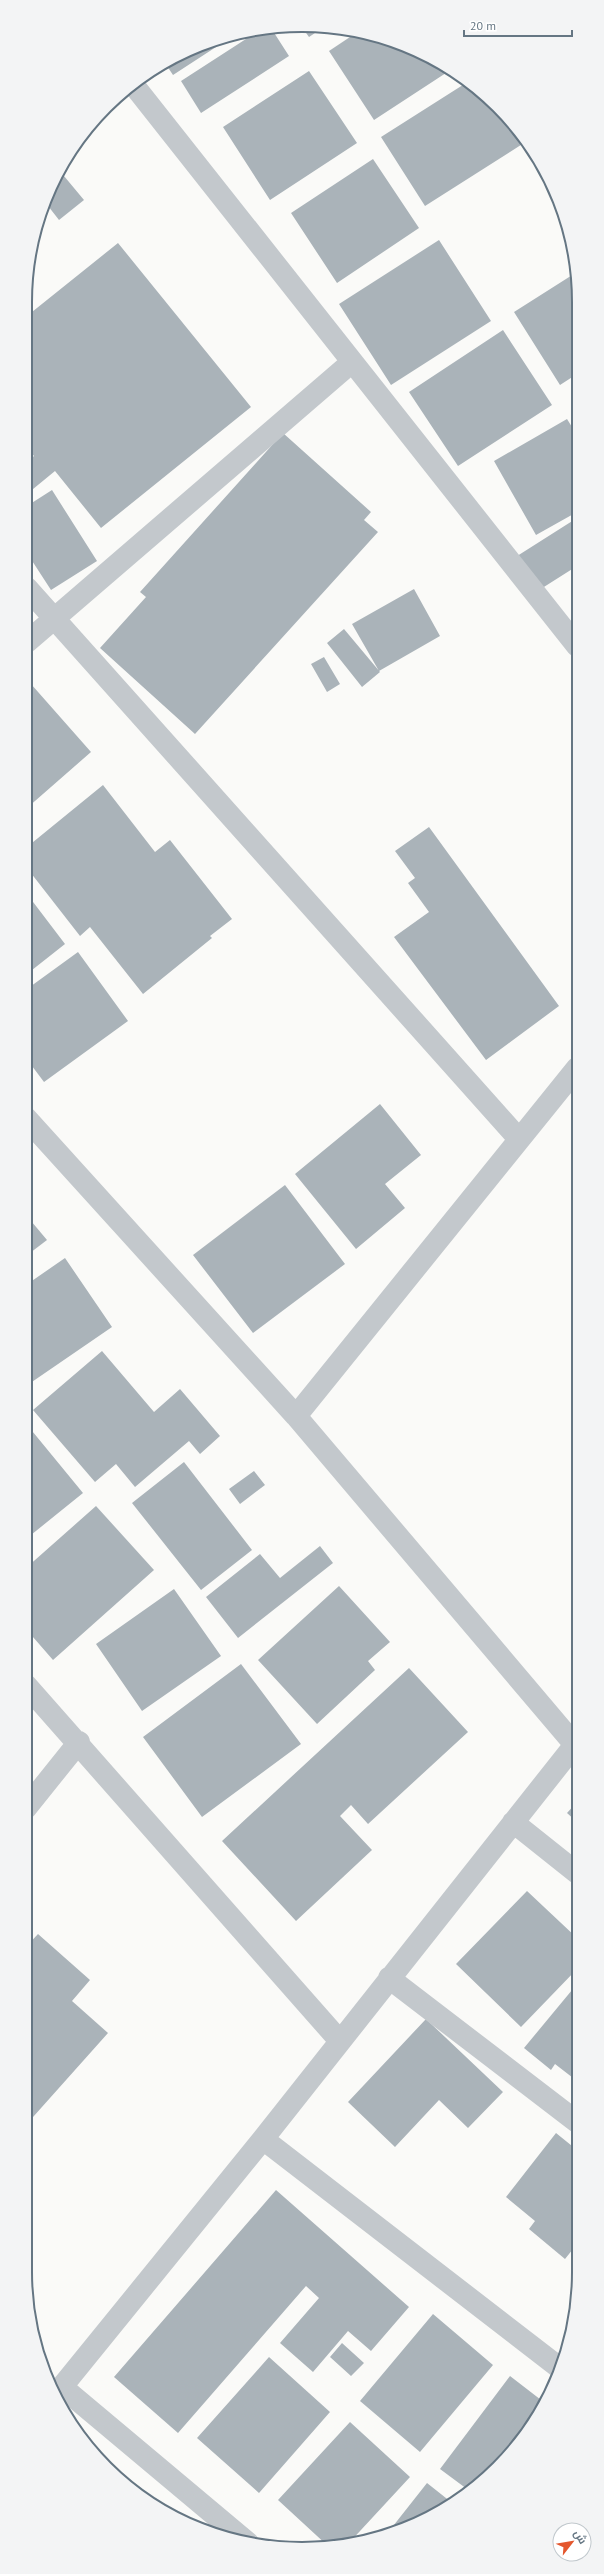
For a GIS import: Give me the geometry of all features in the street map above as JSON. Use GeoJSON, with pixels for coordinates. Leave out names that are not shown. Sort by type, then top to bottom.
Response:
{"type":"FeatureCollection","features":[{"type":"Feature","properties":{"kind":"street"},"geometry":{"type":"LineString","coordinates":[[137,89],[572,640]]}},
{"type":"Feature","properties":{"kind":"street"},"geometry":{"type":"LineString","coordinates":[[32,638],[352,362]]}},
{"type":"Feature","properties":{"kind":"street"},"geometry":{"type":"LineString","coordinates":[[32,594],[520,1139]]}},
{"type":"Feature","properties":{"kind":"street"},"geometry":{"type":"LineString","coordinates":[[296,1416],[572,1074]]}},
{"type":"Feature","properties":{"kind":"street"},"geometry":{"type":"LineString","coordinates":[[32,1125],[296,1416],[572,1738]]}},
{"type":"Feature","properties":{"kind":"street"},"geometry":{"type":"LineString","coordinates":[[32,1691],[79,1742],[339,2040]]}},
{"type":"Feature","properties":{"kind":"street"},"geometry":{"type":"LineString","coordinates":[[32,1801],[79,1742]]}},
{"type":"Feature","properties":{"kind":"street"},"geometry":{"type":"LineString","coordinates":[[59,2390],[263,2139],[339,2040],[572,1748]]}},
{"type":"Feature","properties":{"kind":"street"},"geometry":{"type":"LineString","coordinates":[[513,1822],[572,1869]]}},
{"type":"Feature","properties":{"kind":"street"},"geometry":{"type":"LineString","coordinates":[[389,1978],[572,2118]]}},
{"type":"Feature","properties":{"kind":"street"},"geometry":{"type":"LineString","coordinates":[[263,2139],[555,2365]]}},
{"type":"Feature","properties":{"kind":"street"},"geometry":{"type":"LineString","coordinates":[[60,2391],[239,2535]]}},
{"type":"Feature","properties":{"kind":"building"},"geometry":{"type":"Polygon","coordinates":[[[306,32],[315,33],[309,37],[306,32]]]}},
{"type":"Feature","properties":{"kind":"building"},"geometry":{"type":"Polygon","coordinates":[[[275,34],[289,56],[201,113],[181,81],[249,37],[275,34]]]}},
{"type":"Feature","properties":{"kind":"building"},"geometry":{"type":"Polygon","coordinates":[[[351,36],[355,37],[389,46],[421,60],[445,73],[374,120],[329,51],[351,36]]]}},
{"type":"Feature","properties":{"kind":"building"},"geometry":{"type":"Polygon","coordinates":[[[220,45],[173,75],[168,68],[220,45]]]}},
{"type":"Feature","properties":{"kind":"building"},"geometry":{"type":"Polygon","coordinates":[[[309,71],[357,143],[270,200],[223,127],[309,71]]]}},
{"type":"Feature","properties":{"kind":"building"},"geometry":{"type":"Polygon","coordinates":[[[462,85],[493,111],[521,145],[425,206],[381,137],[462,85]]]}},
{"type":"Feature","properties":{"kind":"building"},"geometry":{"type":"Polygon","coordinates":[[[373,159],[419,228],[337,283],[291,213],[373,159]]]}},
{"type":"Feature","properties":{"kind":"building"},"geometry":{"type":"Polygon","coordinates":[[[64,176],[84,200],[59,220],[49,208],[64,176]]]}},
{"type":"Feature","properties":{"kind":"building"},"geometry":{"type":"Polygon","coordinates":[[[439,240],[491,321],[391,385],[339,304],[439,240]]]}},
{"type":"Feature","properties":{"kind":"building"},"geometry":{"type":"Polygon","coordinates":[[[118,243],[251,407],[101,528],[55,471],[32,490],[32,458],[34,456],[32,454],[32,312],[118,243]]]}},
{"type":"Feature","properties":{"kind":"building"},"geometry":{"type":"Polygon","coordinates":[[[571,276],[572,377],[560,385],[514,312],[571,276]]]}},
{"type":"Feature","properties":{"kind":"building"},"geometry":{"type":"Polygon","coordinates":[[[503,330],[552,405],[458,466],[409,392],[503,330]]]}},
{"type":"Feature","properties":{"kind":"building"},"geometry":{"type":"Polygon","coordinates":[[[567,419],[572,427],[572,515],[536,535],[494,461],[567,419]]]}},
{"type":"Feature","properties":{"kind":"building"},"geometry":{"type":"Polygon","coordinates":[[[283,433],[371,512],[364,520],[378,532],[195,734],[100,648],[146,597],[140,592],[283,433]]]}},
{"type":"Feature","properties":{"kind":"building"},"geometry":{"type":"Polygon","coordinates":[[[52,490],[97,561],[51,590],[32,561],[32,503],[52,490]]]}},
{"type":"Feature","properties":{"kind":"building"},"geometry":{"type":"Polygon","coordinates":[[[572,521],[572,569],[536,592],[514,558],[572,521]]]}},
{"type":"Feature","properties":{"kind":"building"},"geometry":{"type":"Polygon","coordinates":[[[414,589],[440,636],[379,671],[352,624],[414,589]]]}},
{"type":"Feature","properties":{"kind":"building"},"geometry":{"type":"Polygon","coordinates":[[[344,629],[380,672],[362,687],[327,643],[344,629]]]}},
{"type":"Feature","properties":{"kind":"building"},"geometry":{"type":"Polygon","coordinates":[[[324,657],[340,684],[327,692],[311,664],[324,657]]]}},
{"type":"Feature","properties":{"kind":"building"},"geometry":{"type":"Polygon","coordinates":[[[32,685],[91,752],[32,804],[32,685]]]}},
{"type":"Feature","properties":{"kind":"building"},"geometry":{"type":"Polygon","coordinates":[[[103,785],[155,852],[170,840],[232,919],[210,936],[212,938],[143,994],[90,927],[80,936],[32,874],[32,843],[103,785]]]}},
{"type":"Feature","properties":{"kind":"building"},"geometry":{"type":"Polygon","coordinates":[[[429,827],[559,1006],[486,1060],[394,937],[429,912],[408,883],[415,878],[395,851],[429,827]]]}},
{"type":"Feature","properties":{"kind":"building"},"geometry":{"type":"Polygon","coordinates":[[[32,901],[65,944],[32,970],[32,901]]]}},
{"type":"Feature","properties":{"kind":"building"},"geometry":{"type":"Polygon","coordinates":[[[78,952],[128,1021],[44,1082],[32,1066],[32,985],[78,952]]]}},
{"type":"Feature","properties":{"kind":"building"},"geometry":{"type":"Polygon","coordinates":[[[380,1104],[421,1155],[385,1184],[405,1208],[356,1249],[295,1174],[380,1104]]]}},
{"type":"Feature","properties":{"kind":"building"},"geometry":{"type":"Polygon","coordinates":[[[285,1185],[345,1264],[253,1333],[193,1255],[285,1185]]]}},
{"type":"Feature","properties":{"kind":"building"},"geometry":{"type":"Polygon","coordinates":[[[32,1222],[47,1240],[32,1251],[32,1222]]]}},
{"type":"Feature","properties":{"kind":"building"},"geometry":{"type":"Polygon","coordinates":[[[65,1258],[112,1327],[32,1382],[32,1281],[65,1258]]]}},
{"type":"Feature","properties":{"kind":"building"},"geometry":{"type":"Polygon","coordinates":[[[102,1351],[154,1412],[180,1389],[220,1436],[200,1454],[189,1441],[135,1487],[116,1464],[95,1482],[33,1410],[102,1351]]]}},
{"type":"Feature","properties":{"kind":"building"},"geometry":{"type":"Polygon","coordinates":[[[32,1431],[83,1493],[32,1534],[32,1431]]]}},
{"type":"Feature","properties":{"kind":"building"},"geometry":{"type":"Polygon","coordinates":[[[184,1462],[252,1550],[201,1590],[132,1503],[184,1462]]]}},
{"type":"Feature","properties":{"kind":"building"},"geometry":{"type":"Polygon","coordinates":[[[254,1471],[265,1485],[240,1504],[229,1489],[254,1471]]]}},
{"type":"Feature","properties":{"kind":"building"},"geometry":{"type":"Polygon","coordinates":[[[96,1506],[154,1570],[53,1660],[32,1636],[32,1563],[96,1506]]]}},
{"type":"Feature","properties":{"kind":"building"},"geometry":{"type":"Polygon","coordinates":[[[320,1546],[333,1563],[238,1638],[206,1597],[260,1554],[280,1578],[320,1546]]]}},
{"type":"Feature","properties":{"kind":"building"},"geometry":{"type":"Polygon","coordinates":[[[339,1586],[390,1642],[368,1661],[375,1670],[317,1724],[258,1660],[339,1586]]]}},
{"type":"Feature","properties":{"kind":"building"},"geometry":{"type":"Polygon","coordinates":[[[174,1589],[221,1656],[142,1711],[96,1644],[174,1589]]]}},
{"type":"Feature","properties":{"kind":"building"},"geometry":{"type":"Polygon","coordinates":[[[241,1664],[301,1744],[202,1817],[143,1737],[241,1664]]]}},
{"type":"Feature","properties":{"kind":"building"},"geometry":{"type":"Polygon","coordinates":[[[409,1668],[468,1732],[368,1824],[351,1805],[340,1816],[372,1850],[296,1921],[222,1841],[409,1668]]]}},
{"type":"Feature","properties":{"kind":"building"},"geometry":{"type":"Polygon","coordinates":[[[572,1808],[572,1818],[567,1813],[572,1808]]]}},
{"type":"Feature","properties":{"kind":"building"},"geometry":{"type":"Polygon","coordinates":[[[527,1891],[572,1933],[572,1974],[521,2027],[456,1964],[527,1891]]]}},
{"type":"Feature","properties":{"kind":"building"},"geometry":{"type":"Polygon","coordinates":[[[38,1934],[90,1980],[72,2001],[108,2033],[32,2118],[32,1940],[38,1934]]]}},
{"type":"Feature","properties":{"kind":"building"},"geometry":{"type":"Polygon","coordinates":[[[572,1990],[572,2077],[555,2064],[551,2070],[524,2048],[572,1990]]]}},
{"type":"Feature","properties":{"kind":"building"},"geometry":{"type":"Polygon","coordinates":[[[426,2019],[503,2092],[468,2128],[439,2100],[395,2147],[348,2102],[426,2019]]]}},
{"type":"Feature","properties":{"kind":"building"},"geometry":{"type":"Polygon","coordinates":[[[556,2133],[572,2146],[572,2250],[565,2259],[529,2229],[535,2221],[506,2197],[556,2133]]]}},
{"type":"Feature","properties":{"kind":"building"},"geometry":{"type":"Polygon","coordinates":[[[276,2190],[409,2307],[371,2351],[348,2331],[313,2372],[280,2343],[319,2298],[306,2286],[178,2433],[114,2377],[276,2190]]]}},
{"type":"Feature","properties":{"kind":"building"},"geometry":{"type":"Polygon","coordinates":[[[433,2314],[493,2365],[420,2452],[360,2401],[433,2314]]]}},
{"type":"Feature","properties":{"kind":"building"},"geometry":{"type":"Polygon","coordinates":[[[342,2343],[364,2363],[351,2376],[330,2357],[342,2343]]]}},
{"type":"Feature","properties":{"kind":"building"},"geometry":{"type":"Polygon","coordinates":[[[269,2357],[330,2412],[259,2493],[197,2438],[269,2357]]]}},
{"type":"Feature","properties":{"kind":"building"},"geometry":{"type":"Polygon","coordinates":[[[510,2376],[540,2399],[526,2422],[505,2450],[480,2475],[464,2487],[440,2469],[510,2376]]]}},
{"type":"Feature","properties":{"kind":"building"},"geometry":{"type":"Polygon","coordinates":[[[350,2422],[410,2477],[354,2537],[322,2541],[278,2500],[350,2422]]]}},
{"type":"Feature","properties":{"kind":"building"},"geometry":{"type":"Polygon","coordinates":[[[427,2483],[447,2499],[421,2514],[393,2526],[427,2483]]]}}]}
